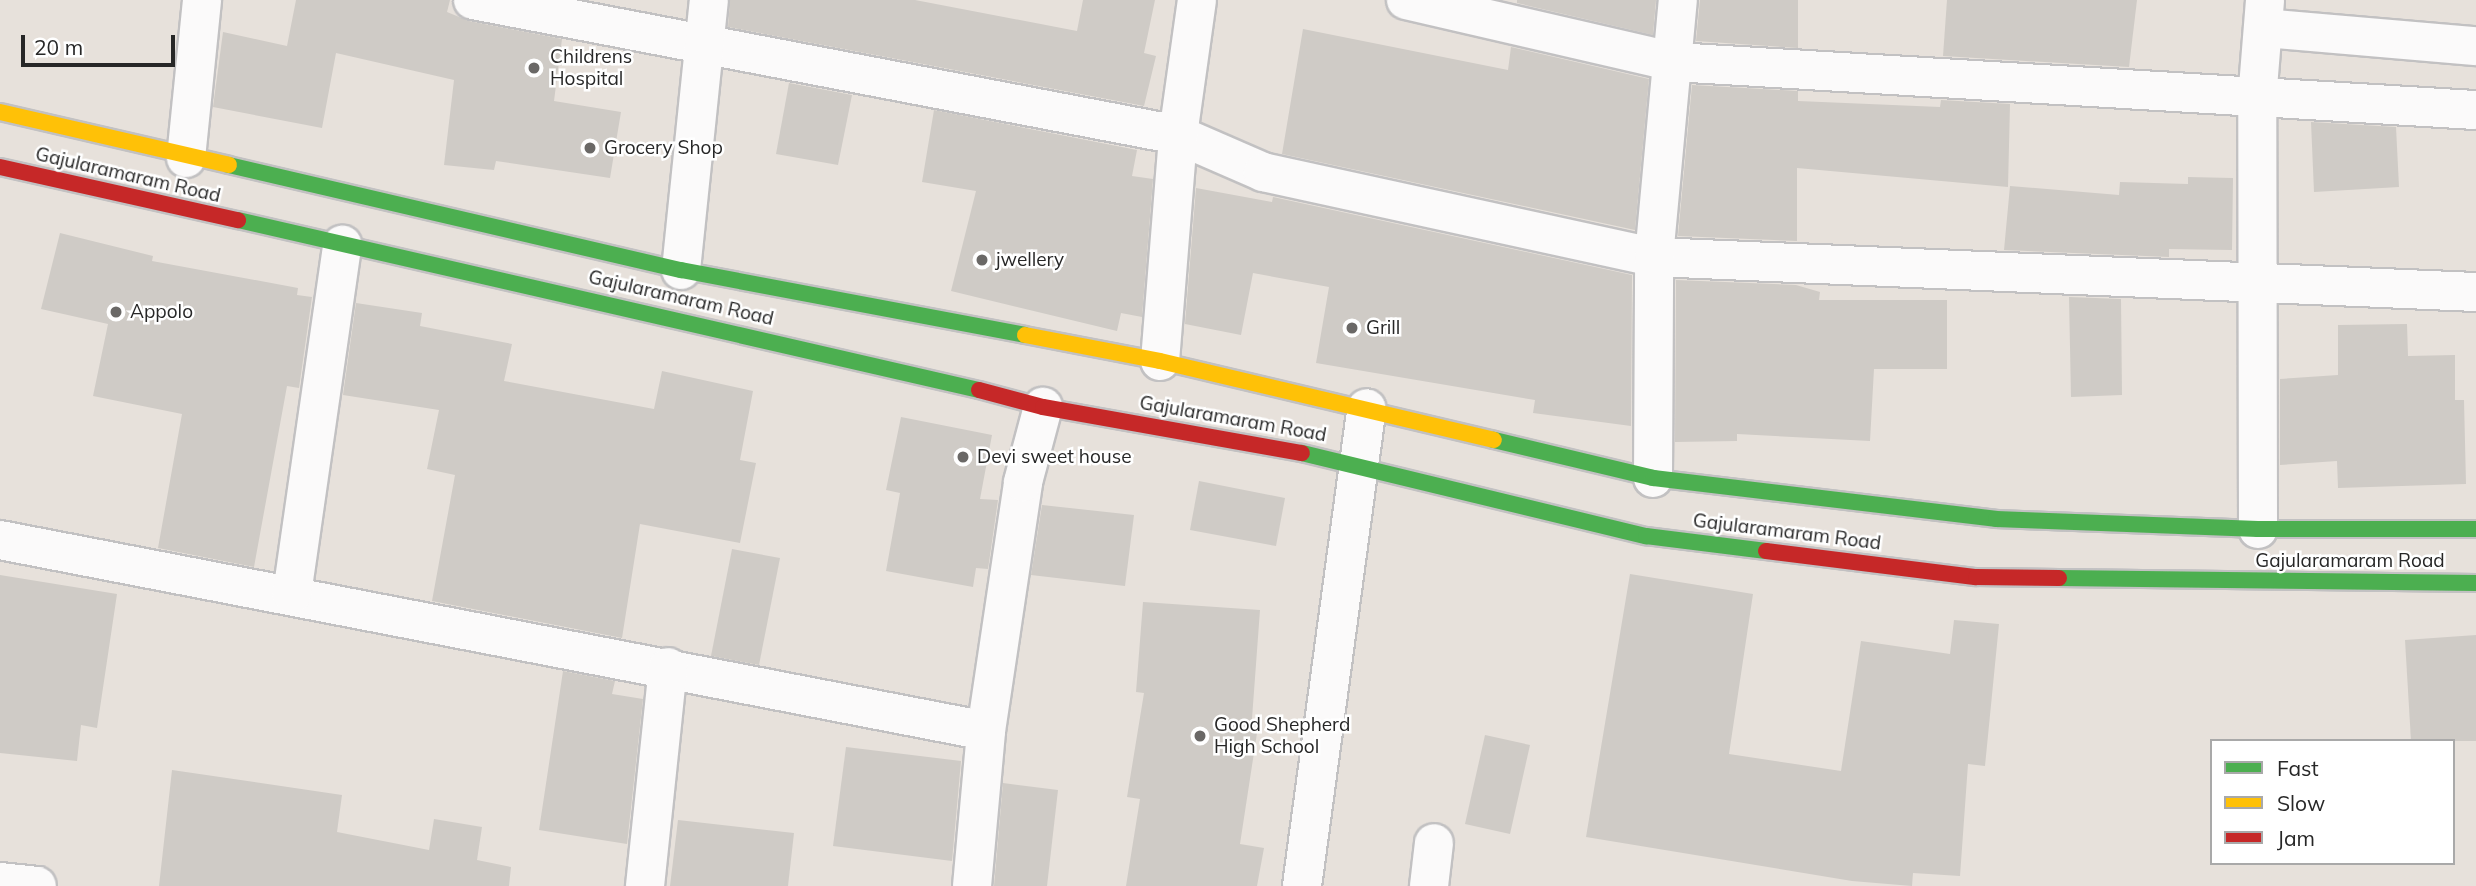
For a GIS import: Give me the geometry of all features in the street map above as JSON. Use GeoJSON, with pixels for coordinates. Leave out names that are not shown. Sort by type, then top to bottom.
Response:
{"type":"FeatureCollection","features":[{"type":"Feature","properties":{"kind":"main road","name":"Gajularamaram Road"},"geometry":{"type":"LineString","coordinates":[[0,112],[186,158],[681,270],[1160,360],[1653,478],[1996,519],[2258,529],[2476,529]]}},
{"type":"Feature","properties":{"kind":"main road","name":"Gajularamaram Road"},"geometry":{"type":"LineString","coordinates":[[0,167],[872,362],[1043,407],[1356,461],[1646,536],[1976,577],[2476,583]]}},
{"type":"Feature","properties":{"kind":"street"},"geometry":{"type":"LineString","coordinates":[[186,158],[202,0]]}},
{"type":"Feature","properties":{"kind":"street"},"geometry":{"type":"LineString","coordinates":[[473,0],[1178,135],[1263,172],[1654,257],[2476,292]]}},
{"type":"Feature","properties":{"kind":"street"},"geometry":{"type":"LineString","coordinates":[[681,270],[702,44],[709,0]]}},
{"type":"Feature","properties":{"kind":"street"},"geometry":{"type":"LineString","coordinates":[[1160,360],[1178,135],[1197,0]]}},
{"type":"Feature","properties":{"kind":"street"},"geometry":{"type":"LineString","coordinates":[[1405,0],[1674,62],[2257,100],[2476,110]]}},
{"type":"Feature","properties":{"kind":"street"},"geometry":{"type":"LineString","coordinates":[[1653,478],[1654,257],[1678,0]]}},
{"type":"Feature","properties":{"kind":"street"},"geometry":{"type":"LineString","coordinates":[[2258,529],[2257,100],[2265,14],[2476,46]]}},
{"type":"Feature","properties":{"kind":"street"},"geometry":{"type":"LineString","coordinates":[[292,594],[342,245]]}},
{"type":"Feature","properties":{"kind":"street"},"geometry":{"type":"LineString","coordinates":[[972,886],[986,732],[1023,482],[1043,407]]}},
{"type":"Feature","properties":{"kind":"street"},"geometry":{"type":"LineString","coordinates":[[1302,886],[1356,461],[1367,408]]}},
{"type":"Feature","properties":{"kind":"street"},"geometry":{"type":"LineString","coordinates":[[0,541],[292,594],[986,732]]}},
{"type":"Feature","properties":{"kind":"street"},"geometry":{"type":"LineString","coordinates":[[645,886],[668,667]]}},
{"type":"Feature","properties":{"kind":"street"},"geometry":{"type":"LineString","coordinates":[[1429,886],[1434,843]]}},
{"type":"Feature","properties":{"kind":"street"},"geometry":{"type":"LineString","coordinates":[[0,882],[37,886]]}},
{"type":"Feature","properties":{"kind":"building"},"geometry":{"type":"Polygon","coordinates":[[[296,0],[450,0],[447,12],[469,21],[562,39],[554,101],[621,112],[610,178],[496,161],[494,170],[444,165],[454,80],[336,53],[322,128],[213,107],[223,32],[287,46],[296,0]]]}},
{"type":"Feature","properties":{"kind":"building"},"geometry":{"type":"Polygon","coordinates":[[[730,0],[915,0],[1077,31],[1083,0],[1155,0],[1144,53],[1156,56],[1144,106],[728,27],[730,0]]]}},
{"type":"Feature","properties":{"kind":"building"},"geometry":{"type":"Polygon","coordinates":[[[1517,0],[1656,0],[1653,35],[1517,3],[1517,0]]]}},
{"type":"Feature","properties":{"kind":"building"},"geometry":{"type":"Polygon","coordinates":[[[1700,0],[1798,0],[1798,48],[1696,41],[1700,0]]]}},
{"type":"Feature","properties":{"kind":"building"},"geometry":{"type":"Polygon","coordinates":[[[1947,0],[2137,0],[2129,67],[1943,56],[1947,0]]]}},
{"type":"Feature","properties":{"kind":"building"},"geometry":{"type":"Polygon","coordinates":[[[1303,29],[1508,70],[1511,47],[1649,79],[1635,230],[1282,154],[1303,29]]]}},
{"type":"Feature","properties":{"kind":"building"},"geometry":{"type":"Polygon","coordinates":[[[789,83],[852,95],[838,165],[776,154],[789,83]]]}},
{"type":"Feature","properties":{"kind":"building"},"geometry":{"type":"Polygon","coordinates":[[[1692,85],[1798,91],[1798,101],[1940,107],[1941,100],[2010,104],[2008,187],[1797,168],[1797,241],[1678,236],[1692,85]]]}},
{"type":"Feature","properties":{"kind":"building"},"geometry":{"type":"Polygon","coordinates":[[[934,110],[1137,150],[1132,176],[1153,179],[1142,317],[1121,313],[1117,331],[951,291],[976,191],[922,182],[934,110]]]}},
{"type":"Feature","properties":{"kind":"building"},"geometry":{"type":"Polygon","coordinates":[[[2311,122],[2396,127],[2399,187],[2314,192],[2311,122]]]}},
{"type":"Feature","properties":{"kind":"building"},"geometry":{"type":"Polygon","coordinates":[[[2188,177],[2233,178],[2232,250],[2169,249],[2169,257],[2004,250],[2010,186],[2119,195],[2120,182],[2188,184],[2188,177]]]}},
{"type":"Feature","properties":{"kind":"building"},"geometry":{"type":"Polygon","coordinates":[[[1196,188],[1272,202],[1273,197],[1632,275],[1631,426],[1533,413],[1535,400],[1316,363],[1329,287],[1253,273],[1241,335],[1185,324],[1196,188]]]}},
{"type":"Feature","properties":{"kind":"building"},"geometry":{"type":"Polygon","coordinates":[[[60,233],[153,256],[152,261],[298,288],[297,295],[312,297],[299,388],[287,386],[254,567],[158,548],[182,414],[93,396],[108,324],[41,309],[60,233]]]}},
{"type":"Feature","properties":{"kind":"building"},"geometry":{"type":"Polygon","coordinates":[[[1676,280],[1796,285],[1820,292],[1819,300],[1947,300],[1947,369],[1874,369],[1870,441],[1737,434],[1737,441],[1675,442],[1676,280]]]}},
{"type":"Feature","properties":{"kind":"building"},"geometry":{"type":"Polygon","coordinates":[[[2069,297],[2121,299],[2122,395],[2071,397],[2069,297]]]}},
{"type":"Feature","properties":{"kind":"building"},"geometry":{"type":"Polygon","coordinates":[[[356,303],[422,313],[420,326],[512,344],[504,381],[654,409],[662,371],[753,391],[740,460],[756,463],[740,543],[640,524],[622,638],[432,601],[455,475],[427,469],[439,410],[343,395],[356,303]]]}},
{"type":"Feature","properties":{"kind":"building"},"geometry":{"type":"Polygon","coordinates":[[[2407,324],[2408,356],[2455,355],[2455,400],[2464,400],[2466,484],[2338,488],[2337,461],[2280,465],[2280,379],[2338,375],[2338,325],[2407,324]]]}},
{"type":"Feature","properties":{"kind":"building"},"geometry":{"type":"Polygon","coordinates":[[[901,417],[992,435],[980,499],[998,500],[988,569],[976,568],[973,587],[886,571],[900,493],[886,490],[901,417]]]}},
{"type":"Feature","properties":{"kind":"building"},"geometry":{"type":"Polygon","coordinates":[[[1199,481],[1285,498],[1276,546],[1190,530],[1199,481]]]}},
{"type":"Feature","properties":{"kind":"building"},"geometry":{"type":"Polygon","coordinates":[[[1042,505],[1134,515],[1125,586],[1031,575],[1042,505]]]}},
{"type":"Feature","properties":{"kind":"building"},"geometry":{"type":"Polygon","coordinates":[[[732,549],[780,558],[759,665],[711,656],[732,549]]]}},
{"type":"Feature","properties":{"kind":"building"},"geometry":{"type":"Polygon","coordinates":[[[1630,574],[1753,594],[1729,754],[1841,771],[1861,641],[1950,654],[1954,620],[1999,624],[1985,766],[1968,764],[1960,876],[1913,873],[1912,886],[1852,881],[1586,837],[1630,574]]]}},
{"type":"Feature","properties":{"kind":"building"},"geometry":{"type":"Polygon","coordinates":[[[0,575],[117,594],[97,728],[81,725],[77,761],[0,753],[0,575]]]}},
{"type":"Feature","properties":{"kind":"building"},"geometry":{"type":"Polygon","coordinates":[[[1143,602],[1260,610],[1251,732],[1257,733],[1240,844],[1264,848],[1257,886],[1126,886],[1140,799],[1127,797],[1144,693],[1136,692],[1143,602]]]}},
{"type":"Feature","properties":{"kind":"building"},"geometry":{"type":"Polygon","coordinates":[[[2476,635],[2476,741],[2411,739],[2405,640],[2476,635]]]}},
{"type":"Feature","properties":{"kind":"building"},"geometry":{"type":"Polygon","coordinates":[[[563,671],[615,681],[612,694],[643,699],[627,844],[539,830],[563,671]]]}},
{"type":"Feature","properties":{"kind":"building"},"geometry":{"type":"Polygon","coordinates":[[[1485,735],[1530,745],[1510,834],[1465,824],[1485,735]]]}},
{"type":"Feature","properties":{"kind":"building"},"geometry":{"type":"Polygon","coordinates":[[[846,747],[961,761],[952,861],[833,846],[846,747]]]}},
{"type":"Feature","properties":{"kind":"building"},"geometry":{"type":"Polygon","coordinates":[[[172,770],[342,795],[337,832],[429,850],[434,819],[482,827],[477,860],[511,867],[509,886],[159,886],[172,770]]]}},
{"type":"Feature","properties":{"kind":"building"},"geometry":{"type":"Polygon","coordinates":[[[1003,783],[1058,790],[1047,886],[994,886],[1003,783]]]}},
{"type":"Feature","properties":{"kind":"building"},"geometry":{"type":"Polygon","coordinates":[[[678,820],[794,833],[788,886],[670,886],[678,820]]]}},
{"type":"Feature","properties":{"kind":"traffic: fast"},"geometry":{"type":"LineString","coordinates":[[229,165],[681,270],[1025,335]]}},
{"type":"Feature","properties":{"kind":"traffic: fast"},"geometry":{"type":"LineString","coordinates":[[238,220],[979,390]]}},
{"type":"Feature","properties":{"kind":"traffic: fast"},"geometry":{"type":"LineString","coordinates":[[1494,440],[1653,478],[1996,519],[2258,529],[2476,529]]}},
{"type":"Feature","properties":{"kind":"traffic: fast"},"geometry":{"type":"LineString","coordinates":[[1302,453],[1646,536],[1766,551]]}},
{"type":"Feature","properties":{"kind":"traffic: fast"},"geometry":{"type":"LineString","coordinates":[[2059,578],[2476,583]]}},
{"type":"Feature","properties":{"kind":"traffic: slow"},"geometry":{"type":"LineString","coordinates":[[0,112],[229,165]]}},
{"type":"Feature","properties":{"kind":"traffic: slow"},"geometry":{"type":"LineString","coordinates":[[1025,335],[1160,361],[1494,440]]}},
{"type":"Feature","properties":{"kind":"traffic: jam"},"geometry":{"type":"LineString","coordinates":[[0,167],[238,220]]}},
{"type":"Feature","properties":{"kind":"traffic: jam"},"geometry":{"type":"LineString","coordinates":[[979,390],[1043,407],[1302,453]]}},
{"type":"Feature","properties":{"kind":"traffic: jam"},"geometry":{"type":"LineString","coordinates":[[1766,551],[1976,577],[2059,578]]}},
{"type":"Feature","properties":{"kind":"place","name":"Childrens Hospital"},"geometry":{"type":"Point","coordinates":[534,68]}},
{"type":"Feature","properties":{"kind":"place","name":"Grocery Shop"},"geometry":{"type":"Point","coordinates":[590,148]}},
{"type":"Feature","properties":{"kind":"place","name":"jwellery"},"geometry":{"type":"Point","coordinates":[982,260]}},
{"type":"Feature","properties":{"kind":"place","name":"Appolo"},"geometry":{"type":"Point","coordinates":[116,312]}},
{"type":"Feature","properties":{"kind":"place","name":"Grill"},"geometry":{"type":"Point","coordinates":[1352,328]}},
{"type":"Feature","properties":{"kind":"place","name":"Devi sweet house"},"geometry":{"type":"Point","coordinates":[963,457]}},
{"type":"Feature","properties":{"kind":"place","name":"Good Shepherd High School"},"geometry":{"type":"Point","coordinates":[1200,736]}}]}
